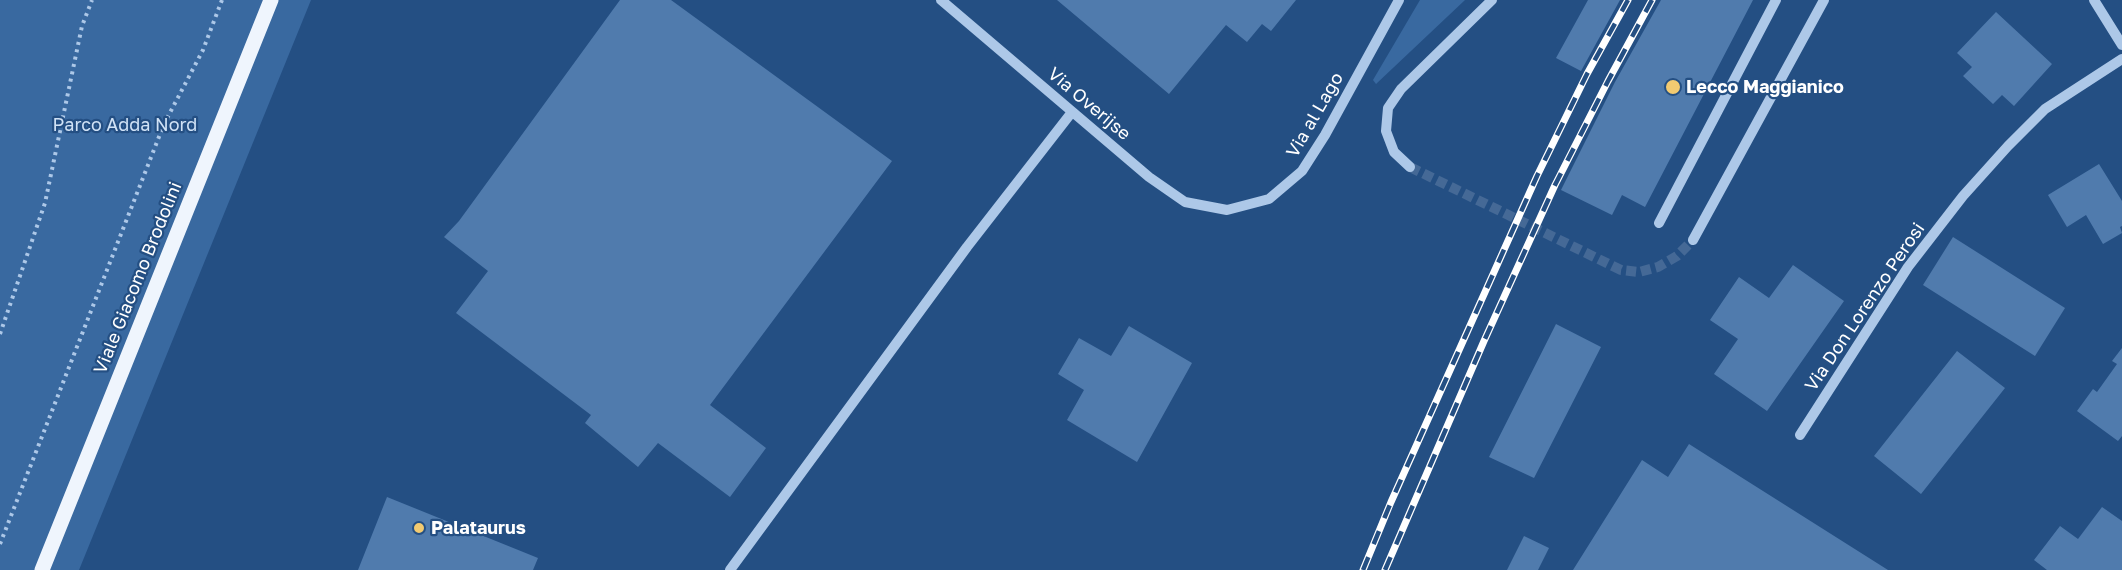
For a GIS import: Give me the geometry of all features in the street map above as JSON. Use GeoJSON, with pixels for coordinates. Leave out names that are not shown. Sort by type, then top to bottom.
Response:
{"type":"FeatureCollection","features":[{"type":"Feature","properties":{"kind":"main road","name":"Viale Giacomo Brodolini"},"geometry":{"type":"LineString","coordinates":[[42,570],[271,0]]}},
{"type":"Feature","properties":{"kind":"street","name":"Via Overijse"},"geometry":{"type":"LineString","coordinates":[[941,0],[1149,177],[1185,202],[1227,210]]}},
{"type":"Feature","properties":{"kind":"street","name":"Via al Lago"},"geometry":{"type":"LineString","coordinates":[[1227,210],[1269,199],[1302,171],[1325,135],[1399,0]]}},
{"type":"Feature","properties":{"kind":"street"},"geometry":{"type":"LineString","coordinates":[[1410,167],[1394,152],[1386,131],[1388,108],[1401,89],[1492,0]]}},
{"type":"Feature","properties":{"kind":"street"},"geometry":{"type":"LineString","coordinates":[[1659,223],[1776,0]]}},
{"type":"Feature","properties":{"kind":"street"},"geometry":{"type":"LineString","coordinates":[[1693,240],[1824,0]]}},
{"type":"Feature","properties":{"kind":"street"},"geometry":{"type":"LineString","coordinates":[[2094,0],[2122,45]]}},
{"type":"Feature","properties":{"kind":"street","name":"Via Don Lorenzo Perosi"},"geometry":{"type":"LineString","coordinates":[[1800,435],[1908,267],[1963,196],[2045,109],[2122,59]]}},
{"type":"Feature","properties":{"kind":"street"},"geometry":{"type":"LineString","coordinates":[[730,570],[967,247],[1072,112]]}},
{"type":"Feature","properties":{"kind":"path"},"geometry":{"type":"LineString","coordinates":[[0,334],[45,203],[82,26],[92,0]]}},
{"type":"Feature","properties":{"kind":"path"},"geometry":{"type":"LineString","coordinates":[[0,544],[164,124],[203,50],[222,0]]}},
{"type":"Feature","properties":{"kind":"green space","name":"Parco Adda Nord"},"geometry":{"type":"Polygon","coordinates":[[[0,0],[311,0],[79,570],[0,570],[0,0]]]}},
{"type":"Feature","properties":{"kind":"green space"},"geometry":{"type":"Polygon","coordinates":[[[1420,0],[1465,0],[1376,84],[1373,80],[1420,0]]]}},
{"type":"Feature","properties":{"kind":"building"},"geometry":{"type":"Polygon","coordinates":[[[620,0],[671,0],[892,161],[710,405],[766,448],[730,497],[658,443],[638,467],[585,423],[591,415],[456,313],[488,271],[444,237],[459,221],[620,0]]]}},
{"type":"Feature","properties":{"kind":"building"},"geometry":{"type":"Polygon","coordinates":[[[1057,0],[1296,0],[1271,31],[1262,24],[1247,42],[1226,25],[1169,94],[1057,0]]]}},
{"type":"Feature","properties":{"kind":"building"},"geometry":{"type":"Polygon","coordinates":[[[1588,0],[1620,0],[1581,71],[1556,58],[1588,0]]]}},
{"type":"Feature","properties":{"kind":"building"},"geometry":{"type":"Polygon","coordinates":[[[1661,0],[1753,0],[1645,207],[1622,195],[1612,215],[1561,190],[1615,82],[1661,0]]]}},
{"type":"Feature","properties":{"kind":"building"},"geometry":{"type":"Polygon","coordinates":[[[1996,12],[2052,64],[2014,106],[2002,95],[1993,104],[1963,76],[1972,67],[1957,53],[1996,12]]]}},
{"type":"Feature","properties":{"kind":"building"},"geometry":{"type":"Polygon","coordinates":[[[2099,164],[2122,201],[2122,226],[2120,227],[2122,233],[2103,244],[2086,215],[2067,227],[2048,195],[2099,164]]]}},
{"type":"Feature","properties":{"kind":"building"},"geometry":{"type":"Polygon","coordinates":[[[1953,237],[2065,308],[2035,356],[1923,285],[1953,237]]]}},
{"type":"Feature","properties":{"kind":"building"},"geometry":{"type":"Polygon","coordinates":[[[1793,265],[1844,301],[1767,411],[1714,374],[1738,339],[1710,320],[1739,277],[1769,298],[1793,265]]]}},
{"type":"Feature","properties":{"kind":"building"},"geometry":{"type":"Polygon","coordinates":[[[1556,324],[1601,347],[1534,478],[1489,457],[1556,324]]]}},
{"type":"Feature","properties":{"kind":"building"},"geometry":{"type":"Polygon","coordinates":[[[1129,326],[1192,363],[1137,462],[1067,420],[1084,390],[1058,374],[1079,338],[1111,356],[1129,326]]]}},
{"type":"Feature","properties":{"kind":"building"},"geometry":{"type":"Polygon","coordinates":[[[2122,348],[2122,436],[2118,441],[2077,411],[2093,389],[2097,392],[2117,364],[2112,361],[2122,348]]]}},
{"type":"Feature","properties":{"kind":"building"},"geometry":{"type":"Polygon","coordinates":[[[1957,351],[2005,388],[1921,494],[1874,456],[1957,351]]]}},
{"type":"Feature","properties":{"kind":"building"},"geometry":{"type":"Polygon","coordinates":[[[1689,444],[1888,570],[1573,570],[1642,460],[1668,477],[1689,444]]]}},
{"type":"Feature","properties":{"kind":"building","name":"Palataurus"},"geometry":{"type":"Polygon","coordinates":[[[387,497],[538,558],[533,570],[358,570],[387,497]]]}},
{"type":"Feature","properties":{"kind":"building"},"geometry":{"type":"Polygon","coordinates":[[[2102,507],[2122,521],[2122,570],[2047,570],[2034,560],[2060,526],[2078,539],[2102,507]]]}},
{"type":"Feature","properties":{"kind":"building"},"geometry":{"type":"Polygon","coordinates":[[[1524,536],[1549,548],[1538,570],[1507,570],[1524,536]]]}},
{"type":"Feature","properties":{"kind":"tunnel"},"geometry":{"type":"LineString","coordinates":[[1410,167],[1621,270],[1639,272],[1658,267],[1677,256],[1693,240]]}},
{"type":"Feature","properties":{"kind":"railway"},"geometry":{"type":"LineString","coordinates":[[1363,570],[1391,502],[1537,176],[1587,74],[1628,0]]}},
{"type":"Feature","properties":{"kind":"railway"},"geometry":{"type":"LineString","coordinates":[[1385,570],[1484,341],[1555,185],[1652,0]]}},
{"type":"Feature","properties":{"kind":"place","name":"Lecco Maggianico"},"geometry":{"type":"Point","coordinates":[1673,87]}},
{"type":"Feature","properties":{"kind":"place","name":"Palataurus"},"geometry":{"type":"Point","coordinates":[419,528]}}]}
